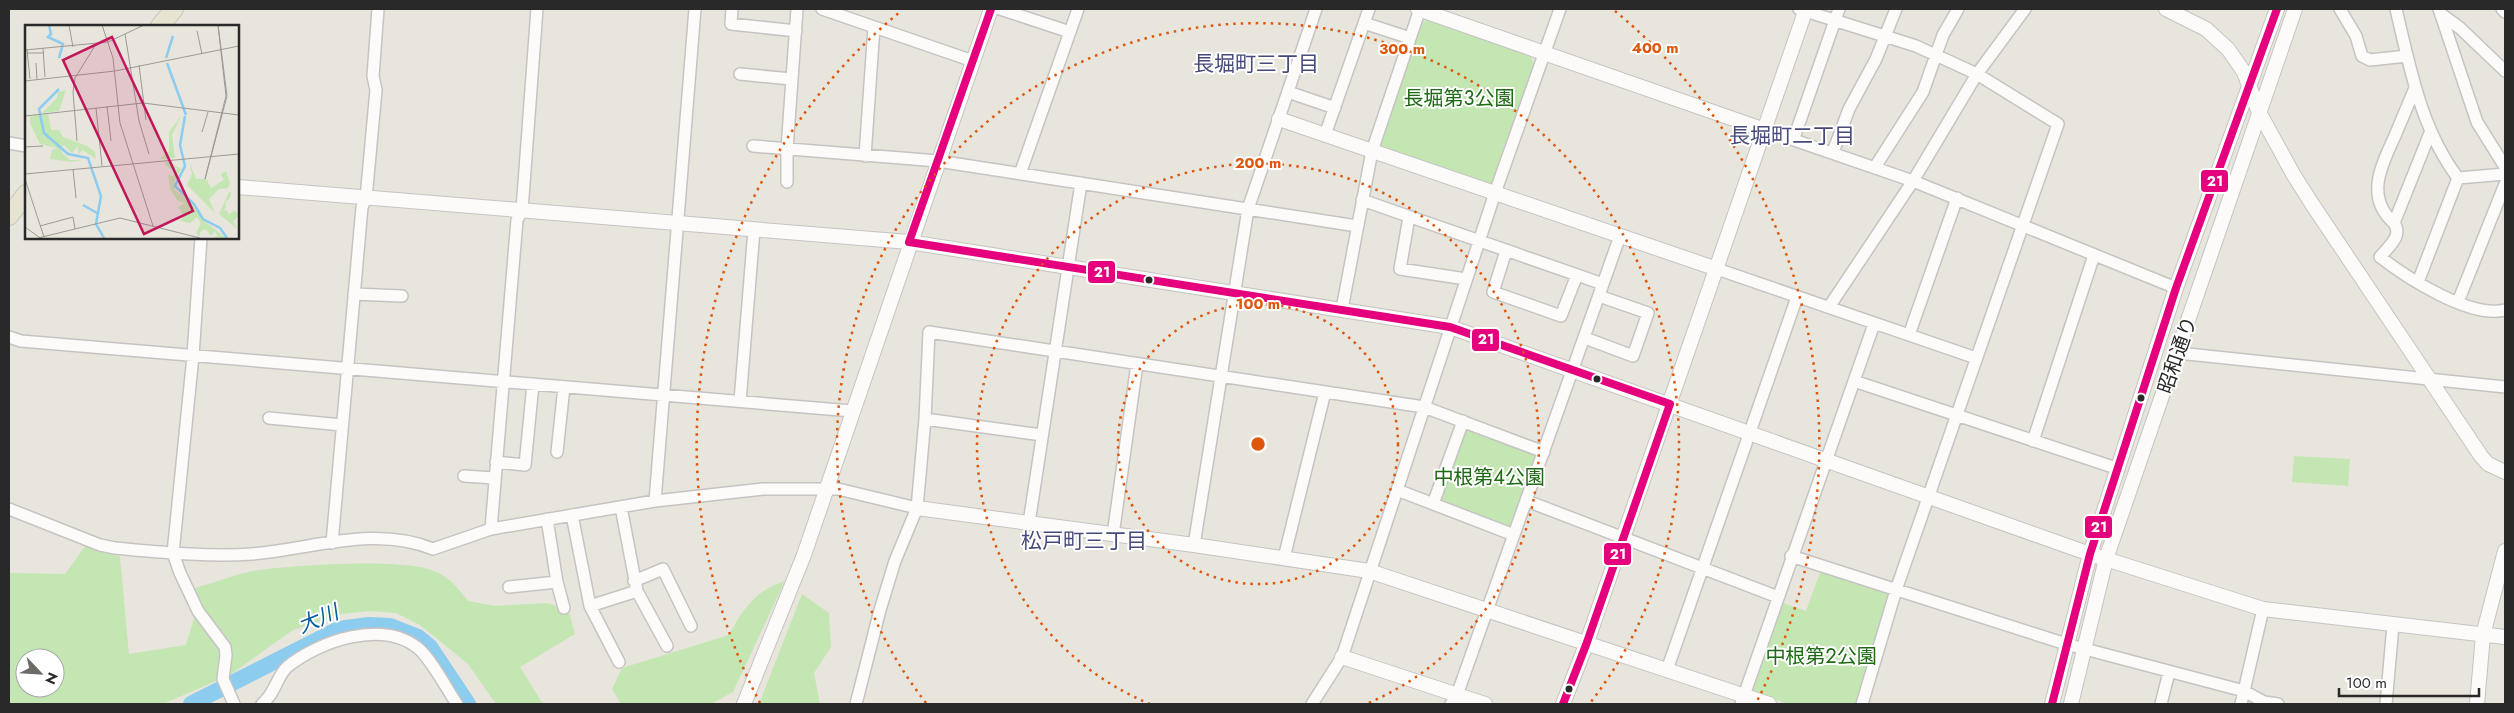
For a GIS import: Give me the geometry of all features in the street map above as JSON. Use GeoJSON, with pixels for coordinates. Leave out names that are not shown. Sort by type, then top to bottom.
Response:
{"type":"FeatureCollection","features":[{"type":"Feature","properties":{"kind":"main road"},"geometry":{"type":"LineString","coordinates":[[161,25],[174,9]]}},
{"type":"Feature","properties":{"kind":"main road"},"geometry":{"type":"LineString","coordinates":[[9,216],[25,195]]}},
{"type":"Feature","properties":{"kind":"street"},"geometry":{"type":"LineString","coordinates":[[332,543],[362,207],[366,198],[376,90],[373,76],[378,9]]}},
{"type":"Feature","properties":{"kind":"street"},"geometry":{"type":"LineString","coordinates":[[490,529],[518,220],[522,210],[537,9]]}},
{"type":"Feature","properties":{"kind":"street"},"geometry":{"type":"LineString","coordinates":[[655,501],[695,9]]}},
{"type":"Feature","properties":{"kind":"street"},"geometry":{"type":"LineString","coordinates":[[732,9],[731,24],[796,31]]}},
{"type":"Feature","properties":{"kind":"street"},"geometry":{"type":"LineString","coordinates":[[787,182],[791,79],[797,9]]}},
{"type":"Feature","properties":{"kind":"street"},"geometry":{"type":"LineString","coordinates":[[822,9],[973,61]]}},
{"type":"Feature","properties":{"kind":"street"},"geometry":{"type":"LineString","coordinates":[[744,704],[804,555],[909,242],[991,9]]}},
{"type":"Feature","properties":{"kind":"street"},"geometry":{"type":"LineString","coordinates":[[1000,9],[1070,32]]}},
{"type":"Feature","properties":{"kind":"street"},"geometry":{"type":"LineString","coordinates":[[1020,174],[1078,9]]}},
{"type":"Feature","properties":{"kind":"street"},"geometry":{"type":"LineString","coordinates":[[1194,545],[1233,292],[1248,209],[1316,9]]}},
{"type":"Feature","properties":{"kind":"street"},"geometry":{"type":"LineString","coordinates":[[1325,135],[1369,9]]}},
{"type":"Feature","properties":{"kind":"street"},"geometry":{"type":"LineString","coordinates":[[1342,309],[1356,226],[1372,151],[1420,9],[1765,130],[1876,166],[2176,288]]}},
{"type":"Feature","properties":{"kind":"street"},"geometry":{"type":"LineString","coordinates":[[1312,704],[1342,657],[1495,192],[1560,9]]}},
{"type":"Feature","properties":{"kind":"street"},"geometry":{"type":"LineString","coordinates":[[1833,152],[1849,109],[1876,59],[1896,9]]}},
{"type":"Feature","properties":{"kind":"street"},"geometry":{"type":"LineString","coordinates":[[1876,166],[1923,92],[1943,36],[1958,9]]}},
{"type":"Feature","properties":{"kind":"street"},"geometry":{"type":"LineString","coordinates":[[1829,306],[1913,181],[1977,74],[2025,9]]}},
{"type":"Feature","properties":{"kind":"street"},"geometry":{"type":"LineString","coordinates":[[2166,9],[2215,35],[2244,72],[2258,110],[2298,182],[2481,456],[2488,464],[2505,472]]}},
{"type":"Feature","properties":{"kind":"street","name":"昭和通り"},"geometry":{"type":"LineString","coordinates":[[2052,704],[2090,554],[2176,288],[2277,9]]}},
{"type":"Feature","properties":{"kind":"street","name":"昭和通り"},"geometry":{"type":"LineString","coordinates":[[2071,704],[2106,559],[2178,352],[2258,110],[2295,9]]}},
{"type":"Feature","properties":{"kind":"street"},"geometry":{"type":"LineString","coordinates":[[2340,9],[2356,36],[2362,56],[2370,60],[2407,56]]}},
{"type":"Feature","properties":{"kind":"street"},"geometry":{"type":"LineString","coordinates":[[2396,9],[2415,88],[2430,133],[2443,158],[2458,178]]}},
{"type":"Feature","properties":{"kind":"street"},"geometry":{"type":"LineString","coordinates":[[2502,9],[2505,12]]}},
{"type":"Feature","properties":{"kind":"street"},"geometry":{"type":"LineString","coordinates":[[1562,704],[1586,645],[1670,404],[1765,130],[1803,10],[1837,14],[1936,55],[1977,74],[2058,124],[1976,358],[1958,417],[1896,590],[1862,704]]}},
{"type":"Feature","properties":{"kind":"street"},"geometry":{"type":"LineString","coordinates":[[2440,12],[2460,28],[2505,71]]}},
{"type":"Feature","properties":{"kind":"street"},"geometry":{"type":"LineString","coordinates":[[2440,12],[2477,122],[2505,167]]}},
{"type":"Feature","properties":{"kind":"street"},"geometry":{"type":"LineString","coordinates":[[1794,138],[1837,14]]}},
{"type":"Feature","properties":{"kind":"street"},"geometry":{"type":"LineString","coordinates":[[1364,23],[1410,38]]}},
{"type":"Feature","properties":{"kind":"street"},"geometry":{"type":"LineString","coordinates":[[865,156],[874,27]]}},
{"type":"Feature","properties":{"kind":"street"},"geometry":{"type":"LineString","coordinates":[[740,74],[791,79]]}},
{"type":"Feature","properties":{"kind":"street"},"geometry":{"type":"LineString","coordinates":[[2415,88],[2379,170],[2380,203],[2387,216],[2398,228],[2398,236],[2380,257],[2400,273],[2458,302],[2481,310],[2505,310]]}},
{"type":"Feature","properties":{"kind":"street"},"geometry":{"type":"LineString","coordinates":[[1288,92],[1335,108]]}},
{"type":"Feature","properties":{"kind":"street"},"geometry":{"type":"LineString","coordinates":[[1279,119],[1797,297],[1829,306],[1874,324],[1976,358]]}},
{"type":"Feature","properties":{"kind":"street"},"geometry":{"type":"LineString","coordinates":[[2394,223],[2430,133]]}},
{"type":"Feature","properties":{"kind":"street"},"geometry":{"type":"LineString","coordinates":[[9,143],[25,146]]}},
{"type":"Feature","properties":{"kind":"street"},"geometry":{"type":"LineString","coordinates":[[753,146],[938,161],[1356,226]]}},
{"type":"Feature","properties":{"kind":"street"},"geometry":{"type":"LineString","coordinates":[[2458,178],[2505,174]]}},
{"type":"Feature","properties":{"kind":"street"},"geometry":{"type":"LineString","coordinates":[[2418,282],[2458,178]]}},
{"type":"Feature","properties":{"kind":"street"},"geometry":{"type":"LineString","coordinates":[[1029,523],[1081,183]]}},
{"type":"Feature","properties":{"kind":"street"},"geometry":{"type":"LineString","coordinates":[[2458,302],[2505,184]]}},
{"type":"Feature","properties":{"kind":"street"},"geometry":{"type":"LineString","coordinates":[[239,187],[909,242],[1450,327],[1929,495],[2090,554],[2263,609],[2505,637]]}},
{"type":"Feature","properties":{"kind":"street"},"geometry":{"type":"LineString","coordinates":[[1909,335],[1956,198]]}},
{"type":"Feature","properties":{"kind":"street"},"geometry":{"type":"LineString","coordinates":[[1362,200],[1603,284]]}},
{"type":"Feature","properties":{"kind":"street"},"geometry":{"type":"LineString","coordinates":[[1409,217],[1400,269],[1466,280]]}},
{"type":"Feature","properties":{"kind":"street"},"geometry":{"type":"LineString","coordinates":[[740,401],[754,230]]}},
{"type":"Feature","properties":{"kind":"street"},"geometry":{"type":"LineString","coordinates":[[1454,700],[1488,611],[1620,236]]}},
{"type":"Feature","properties":{"kind":"street"},"geometry":{"type":"LineString","coordinates":[[201,239],[193,356],[173,553],[180,574],[198,611],[225,647],[227,686],[234,704]]}},
{"type":"Feature","properties":{"kind":"street"},"geometry":{"type":"LineString","coordinates":[[1506,251],[1493,292],[1561,316],[1576,275]]}},
{"type":"Feature","properties":{"kind":"street"},"geometry":{"type":"LineString","coordinates":[[2033,441],[2094,255]]}},
{"type":"Feature","properties":{"kind":"street"},"geometry":{"type":"LineString","coordinates":[[354,294],[402,296]]}},
{"type":"Feature","properties":{"kind":"street"},"geometry":{"type":"LineString","coordinates":[[1585,338],[1633,356],[1648,313],[1599,296]]}},
{"type":"Feature","properties":{"kind":"street"},"geometry":{"type":"LineString","coordinates":[[1666,670],[1797,297]]}},
{"type":"Feature","properties":{"kind":"street"},"geometry":{"type":"LineString","coordinates":[[1742,700],[1874,324]]}},
{"type":"Feature","properties":{"kind":"street"},"geometry":{"type":"LineString","coordinates":[[856,704],[880,610],[896,561],[917,508],[925,419],[929,332],[1424,407],[1544,452]]}},
{"type":"Feature","properties":{"kind":"street"},"geometry":{"type":"LineString","coordinates":[[9,337],[21,341],[852,411]]}},
{"type":"Feature","properties":{"kind":"street"},"geometry":{"type":"LineString","coordinates":[[2178,352],[2505,387]]}},
{"type":"Feature","properties":{"kind":"street"},"geometry":{"type":"LineString","coordinates":[[1113,535],[1137,364]]}},
{"type":"Feature","properties":{"kind":"street"},"geometry":{"type":"LineString","coordinates":[[1854,381],[2119,469]]}},
{"type":"Feature","properties":{"kind":"street"},"geometry":{"type":"LineString","coordinates":[[496,462],[525,465],[533,384]]}},
{"type":"Feature","properties":{"kind":"street"},"geometry":{"type":"LineString","coordinates":[[557,452],[564,387]]}},
{"type":"Feature","properties":{"kind":"street"},"geometry":{"type":"LineString","coordinates":[[1284,558],[1326,392]]}},
{"type":"Feature","properties":{"kind":"street"},"geometry":{"type":"LineString","coordinates":[[269,418],[342,425]]}},
{"type":"Feature","properties":{"kind":"street"},"geometry":{"type":"LineString","coordinates":[[925,419],[1042,435]]}},
{"type":"Feature","properties":{"kind":"street"},"geometry":{"type":"LineString","coordinates":[[1433,504],[1463,421]]}},
{"type":"Feature","properties":{"kind":"street"},"geometry":{"type":"LineString","coordinates":[[464,476],[494,478]]}},
{"type":"Feature","properties":{"kind":"street"},"geometry":{"type":"LineString","coordinates":[[9,509],[100,545],[173,553],[253,554],[365,537],[412,541],[433,549],[490,529],[655,501],[763,488],[838,489],[917,508],[1194,545],[1370,571],[1586,645],[1666,670],[1742,700],[1769,704]]}},
{"type":"Feature","properties":{"kind":"street"},"geometry":{"type":"LineString","coordinates":[[1397,490],[1514,535]]}},
{"type":"Feature","properties":{"kind":"street"},"geometry":{"type":"LineString","coordinates":[[1526,500],[1778,597]]}},
{"type":"Feature","properties":{"kind":"street"},"geometry":{"type":"LineString","coordinates":[[620,507],[636,586],[667,646]]}},
{"type":"Feature","properties":{"kind":"street"},"geometry":{"type":"LineString","coordinates":[[572,515],[590,606],[619,662]]}},
{"type":"Feature","properties":{"kind":"street"},"geometry":{"type":"LineString","coordinates":[[547,519],[557,582],[564,608]]}},
{"type":"Feature","properties":{"kind":"street"},"geometry":{"type":"LineString","coordinates":[[1791,556],[2084,650],[2244,692],[2264,702],[2278,704]]}},
{"type":"Feature","properties":{"kind":"street"},"geometry":{"type":"LineString","coordinates":[[2477,704],[2484,635],[2505,557]]}},
{"type":"Feature","properties":{"kind":"street"},"geometry":{"type":"LineString","coordinates":[[590,606],[636,586],[662,569],[691,626]]}},
{"type":"Feature","properties":{"kind":"street"},"geometry":{"type":"LineString","coordinates":[[509,587],[557,582]]}},
{"type":"Feature","properties":{"kind":"street"},"geometry":{"type":"LineString","coordinates":[[2241,704],[2263,609]]}},
{"type":"Feature","properties":{"kind":"street"},"geometry":{"type":"LineString","coordinates":[[2386,704],[2393,625]]}},
{"type":"Feature","properties":{"kind":"street"},"geometry":{"type":"LineString","coordinates":[[262,704],[273,693],[286,668],[308,654],[346,637],[373,634],[390,635],[418,648],[457,704]]}},
{"type":"Feature","properties":{"kind":"street"},"geometry":{"type":"LineString","coordinates":[[1342,657],[1454,700],[1485,704]]}},
{"type":"Feature","properties":{"kind":"street"},"geometry":{"type":"LineString","coordinates":[[2161,704],[2169,672]]}},
{"type":"Feature","properties":{"kind":"green space","name":"長堀第3公園"},"geometry":{"type":"Polygon","coordinates":[[[1427,20],[1531,56],[1535,68],[1492,185],[1381,147],[1379,142],[1421,23],[1427,20]]]}},
{"type":"Feature","properties":{"kind":"green space","name":"中根第4公園"},"geometry":{"type":"Polygon","coordinates":[[[1467,427],[1538,454],[1510,528],[1438,501],[1467,427]]]}},
{"type":"Feature","properties":{"kind":"green space"},"geometry":{"type":"Polygon","coordinates":[[[2294,456],[2350,459],[2348,486],[2292,482],[2294,456]]]}},
{"type":"Feature","properties":{"kind":"green space"},"geometry":{"type":"Polygon","coordinates":[[[86,545],[120,557],[129,654],[186,645],[194,619],[194,588],[252,571],[323,565],[399,565],[434,571],[440,573],[457,587],[468,601],[495,606],[546,603],[568,609],[575,634],[520,667],[543,704],[496,704],[468,664],[420,625],[396,613],[370,611],[341,614],[293,630],[230,675],[163,704],[9,704],[9,573],[65,574],[86,545]]]}},
{"type":"Feature","properties":{"kind":"green space","name":"中根第2公園"},"geometry":{"type":"Polygon","coordinates":[[[1821,570],[1889,594],[1856,704],[1788,704],[1754,692],[1752,689],[1783,603],[1806,611],[1821,570]]]}},
{"type":"Feature","properties":{"kind":"green space"},"geometry":{"type":"Polygon","coordinates":[[[785,581],[733,692],[711,704],[621,704],[612,689],[622,668],[729,635],[745,609],[758,595],[785,581]]]}},
{"type":"Feature","properties":{"kind":"green space"},"geometry":{"type":"Polygon","coordinates":[[[802,594],[829,613],[831,647],[814,673],[820,704],[759,704],[802,594]]]}},
{"type":"Feature","properties":{"kind":"waterway","name":"大川"},"geometry":{"type":"LineString","coordinates":[[191,704],[339,629],[369,625],[390,626],[418,637],[430,647],[468,704]]}},
{"type":"Feature","properties":{"kind":"transit line","name":"21"},"geometry":{"type":"LineString","coordinates":[[909,242],[991,9]]}},
{"type":"Feature","properties":{"kind":"transit line","name":"21"},"geometry":{"type":"LineString","coordinates":[[2052,704],[2090,554],[2176,288],[2277,9]]}},
{"type":"Feature","properties":{"kind":"transit line","name":"21"},"geometry":{"type":"LineString","coordinates":[[909,242],[1450,327],[1670,404]]}},
{"type":"Feature","properties":{"kind":"transit line","name":"21"},"geometry":{"type":"LineString","coordinates":[[1563,704],[1586,645],[1670,404]]}},
{"type":"Feature","properties":{"kind":"district","name":"長堀町三丁目"},"geometry":{"type":"Point","coordinates":[1256,64]}},
{"type":"Feature","properties":{"kind":"district","name":"長堀町二丁目"},"geometry":{"type":"Point","coordinates":[1792,136]}},
{"type":"Feature","properties":{"kind":"district","name":"松戸町三丁目"},"geometry":{"type":"Point","coordinates":[1084,541]}}]}
